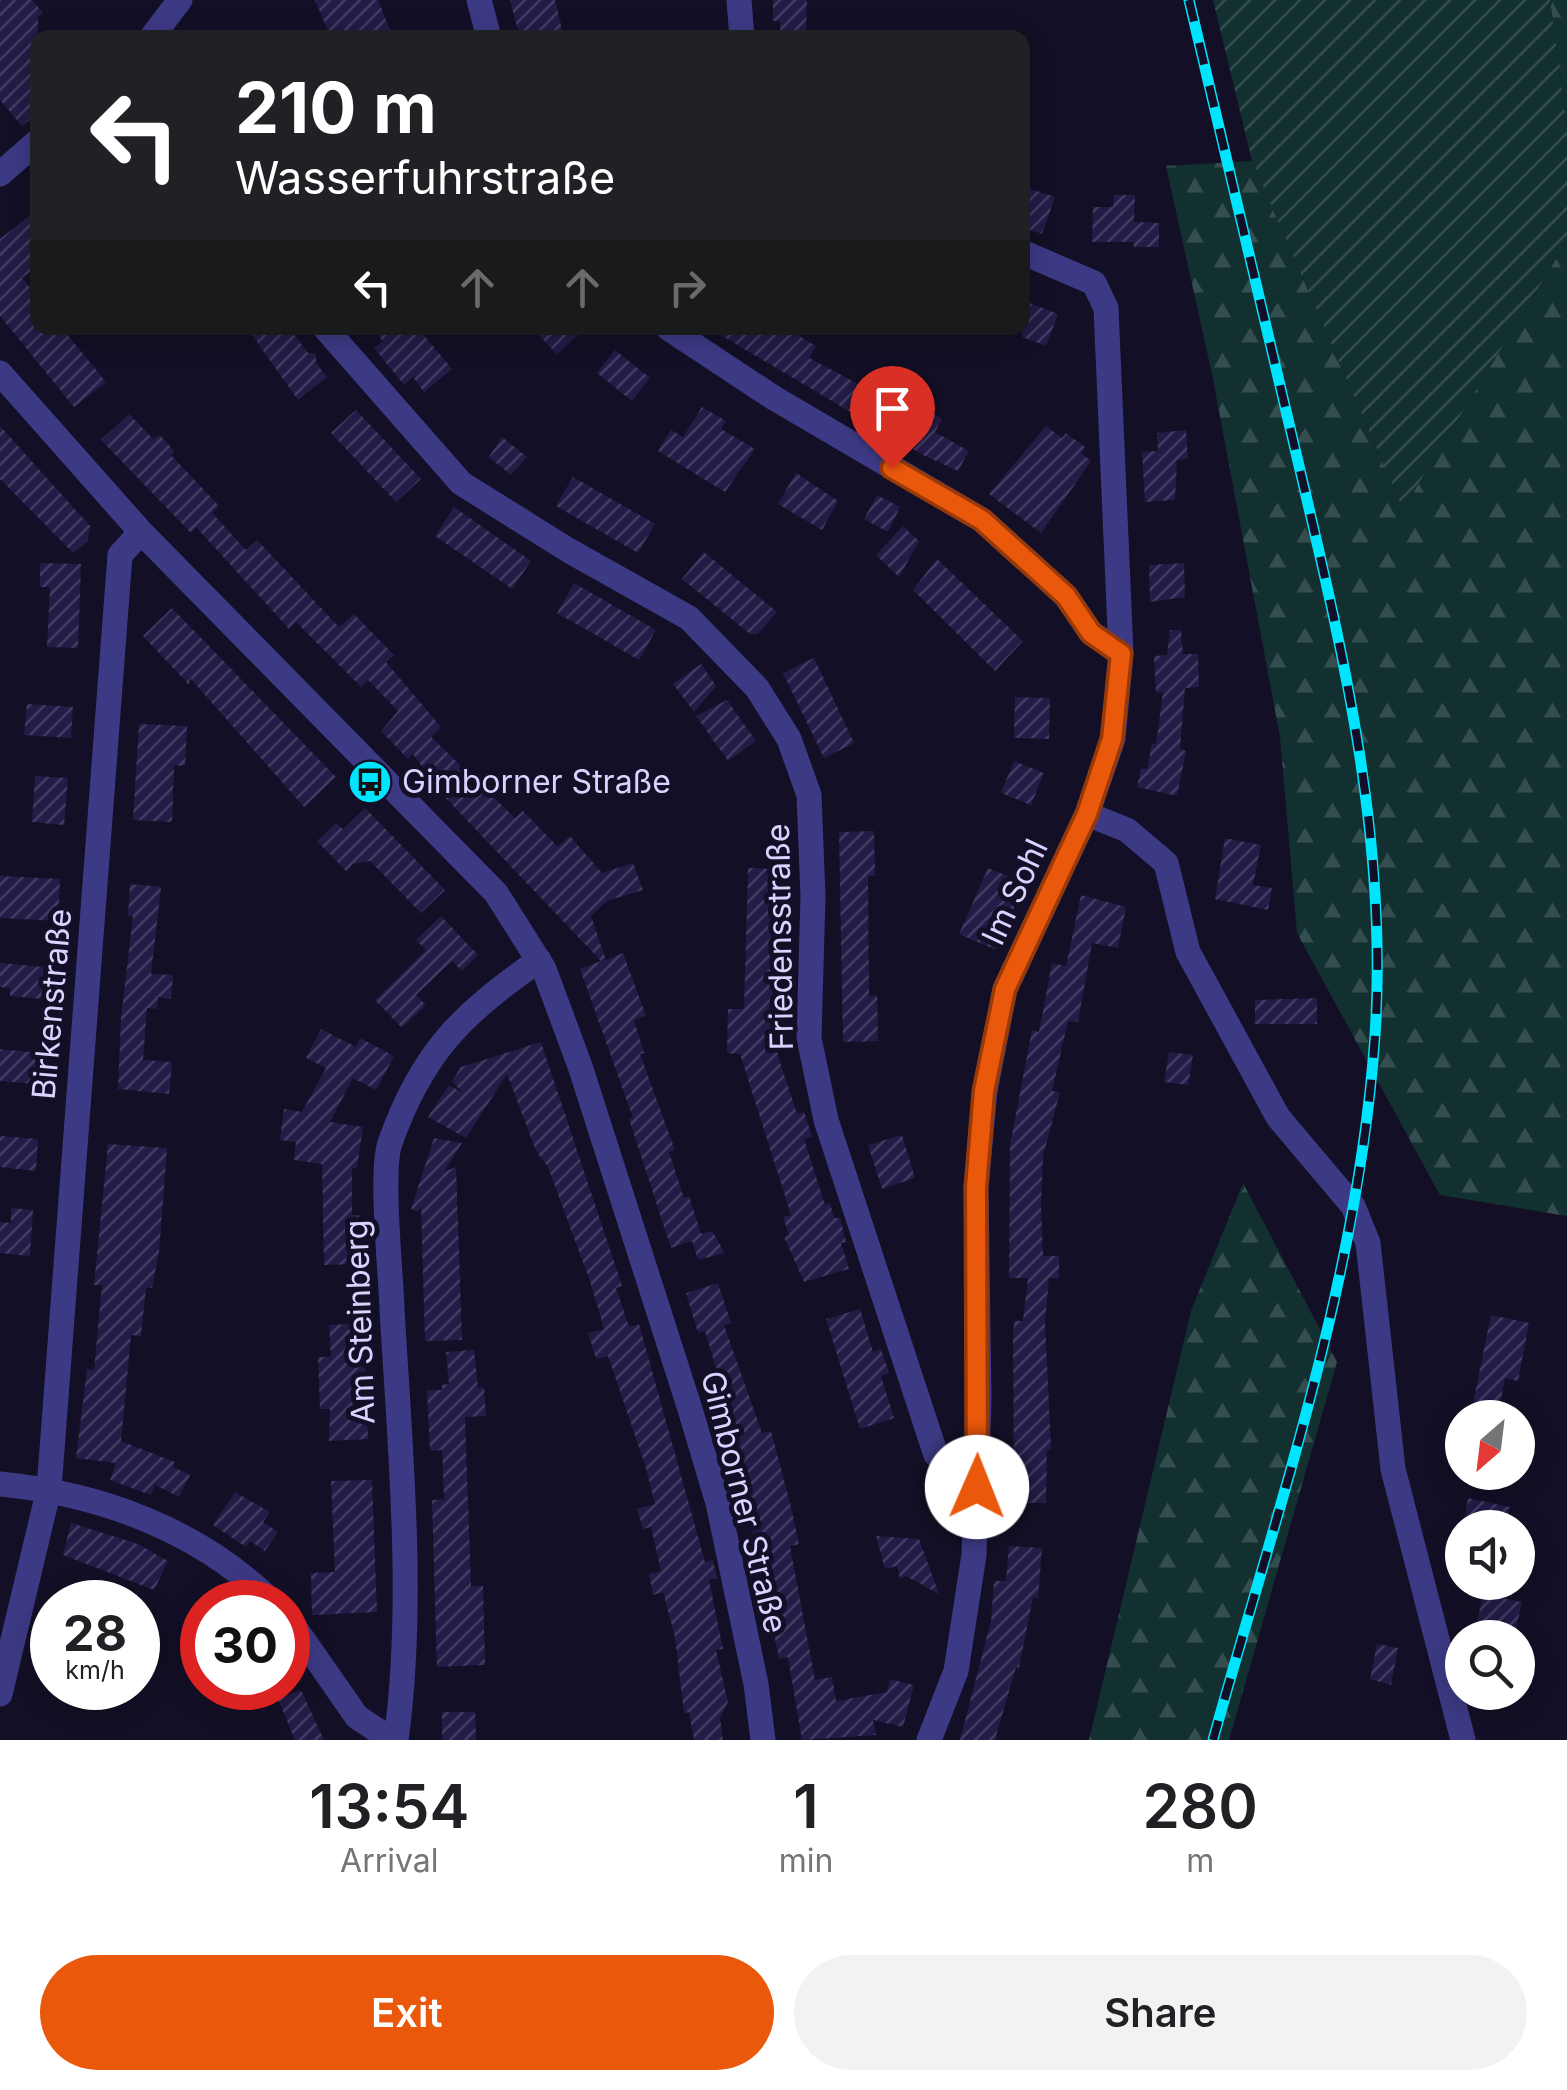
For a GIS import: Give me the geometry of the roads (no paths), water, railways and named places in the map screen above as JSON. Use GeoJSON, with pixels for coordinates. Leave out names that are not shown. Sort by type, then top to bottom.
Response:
{"type":"FeatureCollection","features":[{"type":"Feature","properties":{"kind":"street"},"geometry":{"type":"LineString","coordinates":[[157,30],[180,0]]}},
{"type":"Feature","properties":{"kind":"street"},"geometry":{"type":"LineString","coordinates":[[479,0],[487,30]]}},
{"type":"Feature","properties":{"kind":"street"},"geometry":{"type":"LineString","coordinates":[[739,0],[741,30]]}},
{"type":"Feature","properties":{"kind":"street"},"geometry":{"type":"LineString","coordinates":[[0,174],[30,147]]}},
{"type":"Feature","properties":{"kind":"street","name":"Im Sohl"},"geometry":{"type":"LineString","coordinates":[[929,1740],[956,1671],[974,1556],[976,1187],[984,1091],[1005,989],[1087,814],[1112,739],[1121,654],[1106,308],[1094,283],[1030,255]]}},
{"type":"Feature","properties":{"kind":"street","name":"Friedensstraße"},"geometry":{"type":"LineString","coordinates":[[331,335],[462,483],[568,550],[689,618],[757,688],[790,739],[809,795],[814,896],[809,1038],[826,1120],[936,1455],[977,1487]]}},
{"type":"Feature","properties":{"kind":"street"},"geometry":{"type":"LineString","coordinates":[[679,335],[774,398],[982,520],[1066,596],[1091,633],[1121,654]]}},
{"type":"Feature","properties":{"kind":"street","name":"Gimborner Straße"},"geometry":{"type":"LineString","coordinates":[[0,373],[141,532],[496,893],[539,960],[586,1085],[718,1503],[756,1684],[763,1740]]}},
{"type":"Feature","properties":{"kind":"street","name":"Birkenstraße"},"geometry":{"type":"LineString","coordinates":[[0,1694],[48,1489],[120,555],[141,532]]}},
{"type":"Feature","properties":{"kind":"street"},"geometry":{"type":"LineString","coordinates":[[1087,814],[1127,830],[1166,863],[1188,952],[1278,1118],[1353,1206],[1368,1243],[1393,1469],[1463,1740]]}},
{"type":"Feature","properties":{"kind":"street","name":"Am Steinberg"},"geometry":{"type":"LineString","coordinates":[[394,1740],[402,1693],[401,1537],[388,1148],[423,1066],[464,1016],[539,960]]}},
{"type":"Feature","properties":{"kind":"street"},"geometry":{"type":"LineString","coordinates":[[0,1484],[48,1489],[108,1504],[180,1534],[250,1580]]}},
{"type":"Feature","properties":{"kind":"street"},"geometry":{"type":"LineString","coordinates":[[310,1650],[357,1717],[394,1740]]}},
{"type":"Feature","properties":{"kind":"railway"},"geometry":{"type":"LineString","coordinates":[[1189,0],[1346,680],[1369,821],[1377,963],[1366,1125],[1334,1303],[1213,1740]]}},
{"type":"Feature","properties":{"kind":"place","name":"Gimborner Straße"},"geometry":{"type":"Point","coordinates":[370,782]}}]}
